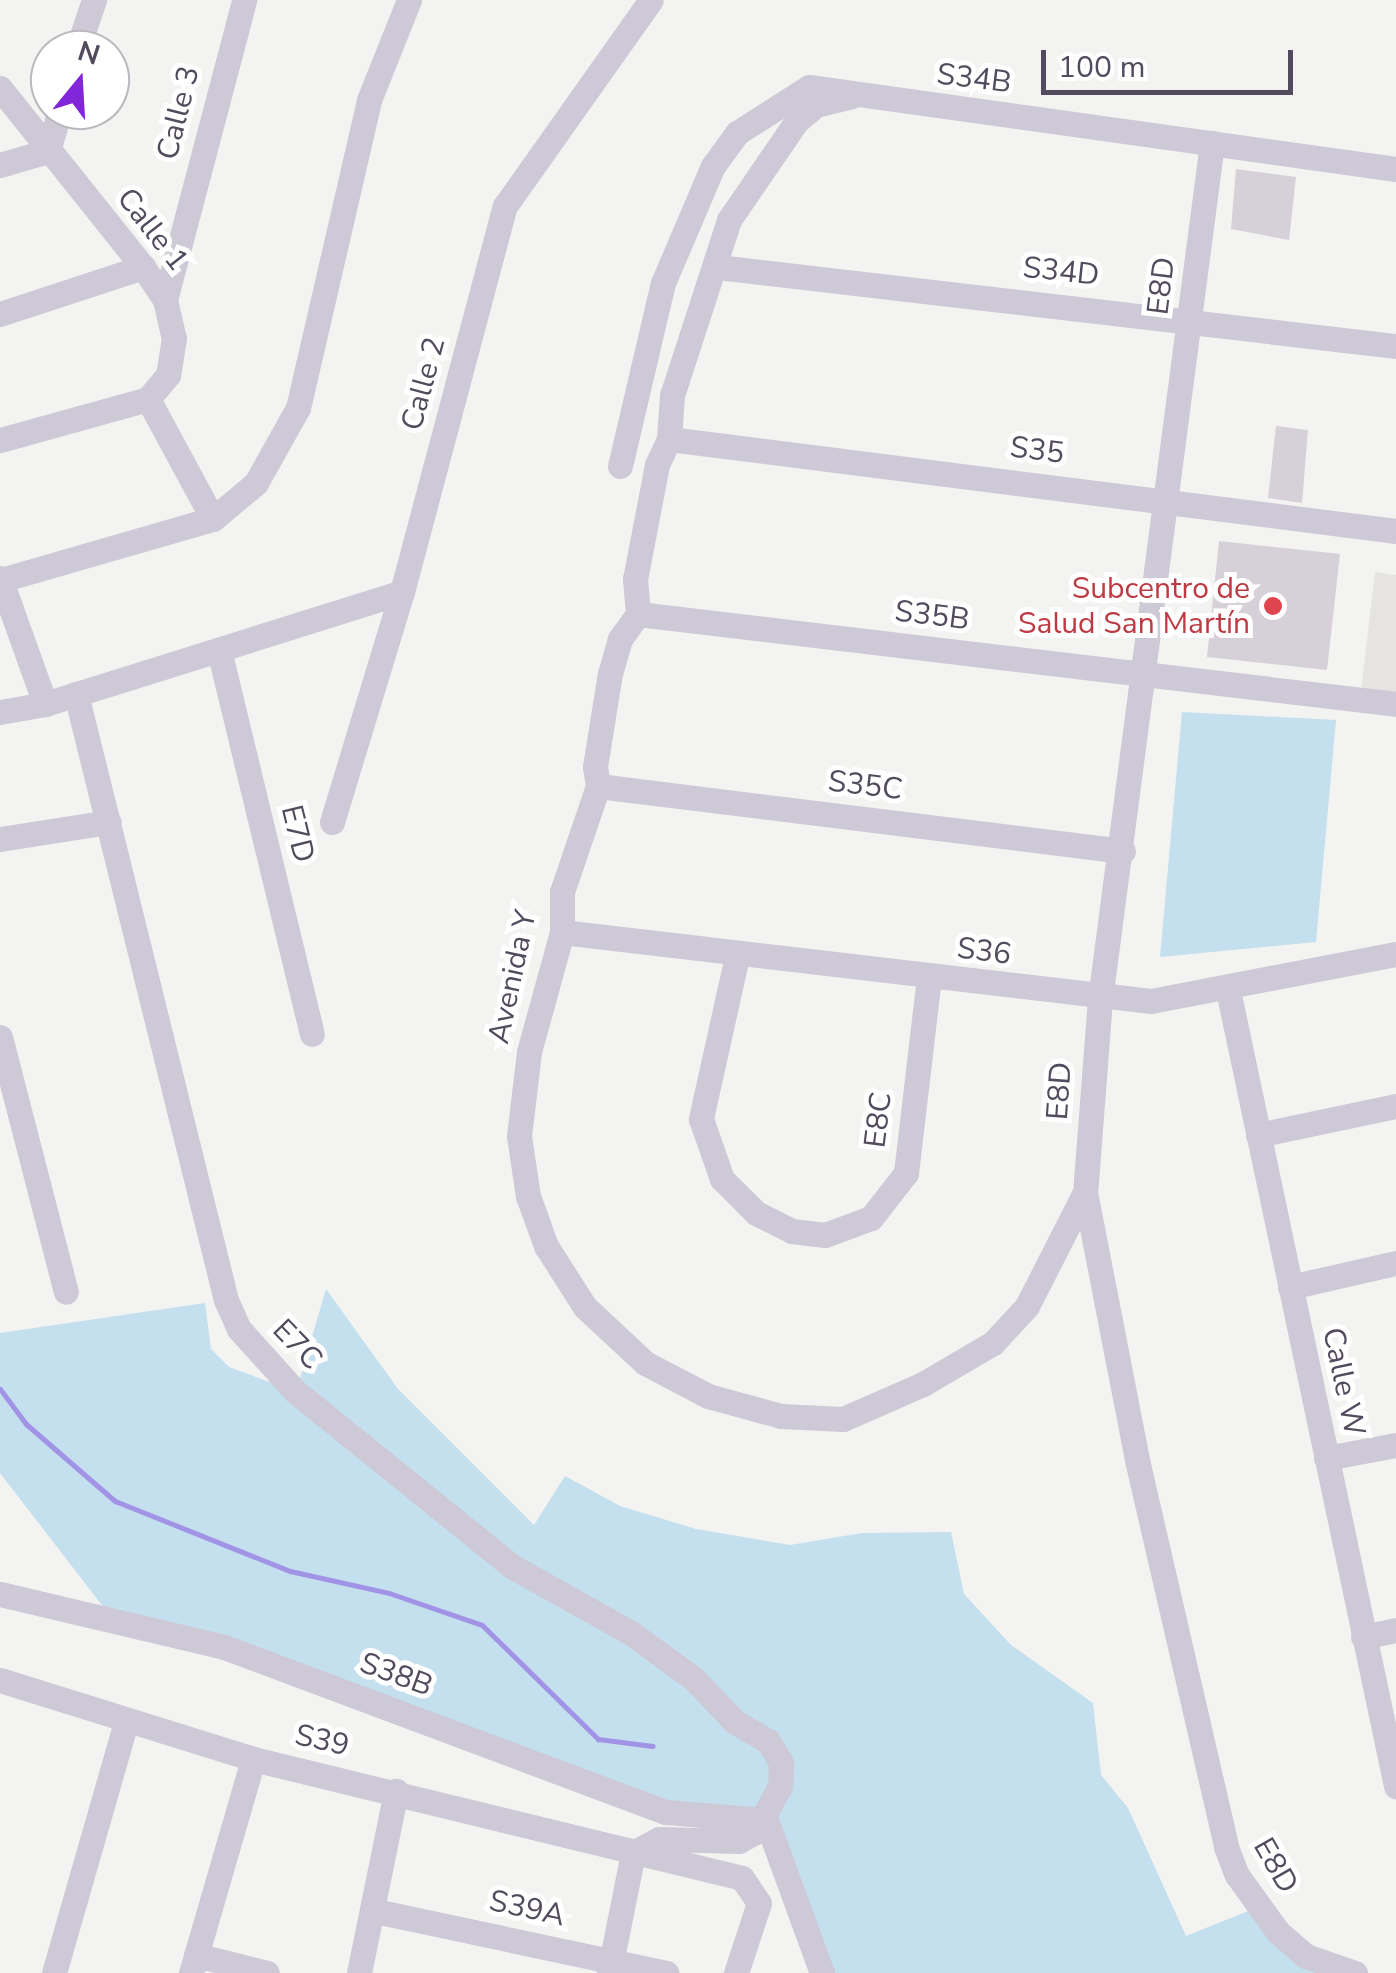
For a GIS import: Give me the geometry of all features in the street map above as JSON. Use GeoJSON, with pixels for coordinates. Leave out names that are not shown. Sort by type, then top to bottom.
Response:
{"type":"FeatureCollection","features":[{"type":"Feature","properties":{"kind":"street"},"geometry":{"type":"LineString","coordinates":[[84,30],[94,0]]}},
{"type":"Feature","properties":{"kind":"street","name":"Calle 3"},"geometry":{"type":"LineString","coordinates":[[165,300],[244,0]]}},
{"type":"Feature","properties":{"kind":"street"},"geometry":{"type":"LineString","coordinates":[[44,704],[0,579],[213,519],[256,484],[298,408],[369,100],[408,0]]}},
{"type":"Feature","properties":{"kind":"street","name":"Calle 2"},"geometry":{"type":"LineString","coordinates":[[332,822],[402,592],[505,206],[652,0]]}},
{"type":"Feature","properties":{"kind":"street","name":"S34B"},"geometry":{"type":"LineString","coordinates":[[620,466],[663,284],[713,166],[737,133],[809,87],[834,86],[852,96],[1396,169]]}},
{"type":"Feature","properties":{"kind":"street","name":"Calle 1"},"geometry":{"type":"LineString","coordinates":[[0,88],[165,300],[174,357],[164,382],[148,399]]}},
{"type":"Feature","properties":{"kind":"street","name":"Avenida Y"},"geometry":{"type":"LineString","coordinates":[[852,96],[816,105],[796,122],[729,220],[718,267],[672,395],[670,438],[657,465],[635,579],[638,614],[620,639],[610,673],[594,767],[598,786],[562,892],[562,932],[529,1052],[520,1136],[528,1196],[546,1246],[585,1307],[645,1363],[708,1396],[781,1416],[843,1418],[923,1384],[993,1343],[1027,1306],[1085,1192]]}},
{"type":"Feature","properties":{"kind":"street"},"geometry":{"type":"LineString","coordinates":[[0,164],[48,152],[54,130]]}},
{"type":"Feature","properties":{"kind":"street","name":"E8D"},"geometry":{"type":"LineString","coordinates":[[1212,143],[1123,851],[1100,999],[1085,1192],[1137,1460],[1226,1847],[1237,1875],[1278,1932],[1306,1956],[1356,1973]]}},
{"type":"Feature","properties":{"kind":"street"},"geometry":{"type":"LineString","coordinates":[[0,314],[142,267]]}},
{"type":"Feature","properties":{"kind":"street","name":"S34D"},"geometry":{"type":"LineString","coordinates":[[718,267],[1191,318],[1396,346]]}},
{"type":"Feature","properties":{"kind":"street"},"geometry":{"type":"LineString","coordinates":[[0,440],[148,399],[213,519]]}},
{"type":"Feature","properties":{"kind":"street","name":"S35"},"geometry":{"type":"LineString","coordinates":[[670,438],[1396,532]]}},
{"type":"Feature","properties":{"kind":"street"},"geometry":{"type":"LineString","coordinates":[[0,712],[44,704],[402,592]]}},
{"type":"Feature","properties":{"kind":"street","name":"S35B"},"geometry":{"type":"LineString","coordinates":[[638,614],[1396,704]]}},
{"type":"Feature","properties":{"kind":"street","name":"E7D"},"geometry":{"type":"LineString","coordinates":[[219,650],[312,1034]]}},
{"type":"Feature","properties":{"kind":"street","name":"E7C"},"geometry":{"type":"LineString","coordinates":[[76,694],[226,1300],[239,1329],[296,1392],[513,1567],[631,1633],[694,1679],[735,1722],[768,1741],[781,1763],[766,1820]]}},
{"type":"Feature","properties":{"kind":"street","name":"S35C"},"geometry":{"type":"LineString","coordinates":[[598,786],[1123,851]]}},
{"type":"Feature","properties":{"kind":"street"},"geometry":{"type":"LineString","coordinates":[[0,839],[109,822]]}},
{"type":"Feature","properties":{"kind":"street","name":"S36"},"geometry":{"type":"LineString","coordinates":[[562,932],[1100,999],[1151,1001],[1228,990],[1396,954]]}},
{"type":"Feature","properties":{"kind":"street","name":"E8C"},"geometry":{"type":"LineString","coordinates":[[737,956],[701,1119],[722,1180],[756,1213],[792,1231],[825,1235],[871,1218],[906,1173],[928,977]]}},
{"type":"Feature","properties":{"kind":"street","name":"Calle W"},"geometry":{"type":"LineString","coordinates":[[1228,990],[1396,1786]]}},
{"type":"Feature","properties":{"kind":"street"},"geometry":{"type":"LineString","coordinates":[[0,1037],[66,1292]]}},
{"type":"Feature","properties":{"kind":"street"},"geometry":{"type":"LineString","coordinates":[[1258,1134],[1396,1106]]}},
{"type":"Feature","properties":{"kind":"street"},"geometry":{"type":"LineString","coordinates":[[1290,1287],[1396,1263]]}},
{"type":"Feature","properties":{"kind":"street"},"geometry":{"type":"LineString","coordinates":[[1326,1458],[1396,1445]]}},
{"type":"Feature","properties":{"kind":"street","name":"S38B"},"geometry":{"type":"LineString","coordinates":[[0,1594],[224,1647],[666,1812],[766,1820]]}},
{"type":"Feature","properties":{"kind":"street"},"geometry":{"type":"LineString","coordinates":[[1363,1637],[1396,1630]]}},
{"type":"Feature","properties":{"kind":"street","name":"S39"},"geometry":{"type":"LineString","coordinates":[[0,1680],[253,1759],[742,1878],[754,1889],[758,1903],[736,1973]]}},
{"type":"Feature","properties":{"kind":"street"},"geometry":{"type":"LineString","coordinates":[[54,1973],[126,1722]]}},
{"type":"Feature","properties":{"kind":"street"},"geometry":{"type":"LineString","coordinates":[[253,1759],[194,1964],[268,1973]]}},
{"type":"Feature","properties":{"kind":"street"},"geometry":{"type":"LineString","coordinates":[[359,1973],[375,1911],[396,1792]]}},
{"type":"Feature","properties":{"kind":"street"},"geometry":{"type":"LineString","coordinates":[[611,1966],[633,1852],[659,1839],[739,1842],[766,1820],[822,1973]]}},
{"type":"Feature","properties":{"kind":"street","name":"S39A"},"geometry":{"type":"LineString","coordinates":[[375,1911],[611,1966],[666,1973]]}},
{"type":"Feature","properties":{"kind":"shaded area"},"geometry":{"type":"Polygon","coordinates":[[[1375,572],[1396,575],[1396,696],[1361,691],[1375,572]]]}},
{"type":"Feature","properties":{"kind":"shaded area"},"geometry":{"type":"Polygon","coordinates":[[[1182,712],[1336,720],[1316,942],[1160,957],[1182,712]]]}},
{"type":"Feature","properties":{"kind":"shaded area"},"geometry":{"type":"Polygon","coordinates":[[[326,1289],[398,1389],[534,1525],[565,1476],[620,1506],[696,1529],[790,1545],[862,1533],[951,1532],[964,1594],[1011,1645],[1093,1703],[1101,1775],[1128,1808],[1186,1936],[1258,1907],[1278,1932],[1355,1973],[822,1973],[766,1821],[666,1812],[111,1617],[0,1473],[0,1333],[205,1303],[211,1349],[229,1367],[296,1392],[326,1289]]]}},
{"type":"Feature","properties":{"kind":"building"},"geometry":{"type":"Polygon","coordinates":[[[1236,169],[1296,177],[1289,240],[1231,229],[1236,169]]]}},
{"type":"Feature","properties":{"kind":"building"},"geometry":{"type":"Polygon","coordinates":[[[1276,426],[1308,430],[1302,503],[1268,498],[1276,426]]]}},
{"type":"Feature","properties":{"kind":"building","name":"Subcentro de Salud San Martín"},"geometry":{"type":"Polygon","coordinates":[[[1219,541],[1340,554],[1327,670],[1207,657],[1219,541]]]}},
{"type":"Feature","properties":{"kind":"waterway"},"geometry":{"type":"LineString","coordinates":[[0,1389],[26,1424],[115,1501],[290,1571],[389,1593],[482,1625],[598,1739],[653,1746]]}},
{"type":"Feature","properties":{"kind":"place","name":"Subcentro de Salud San Martín"},"geometry":{"type":"Point","coordinates":[1273,606]}}]}
